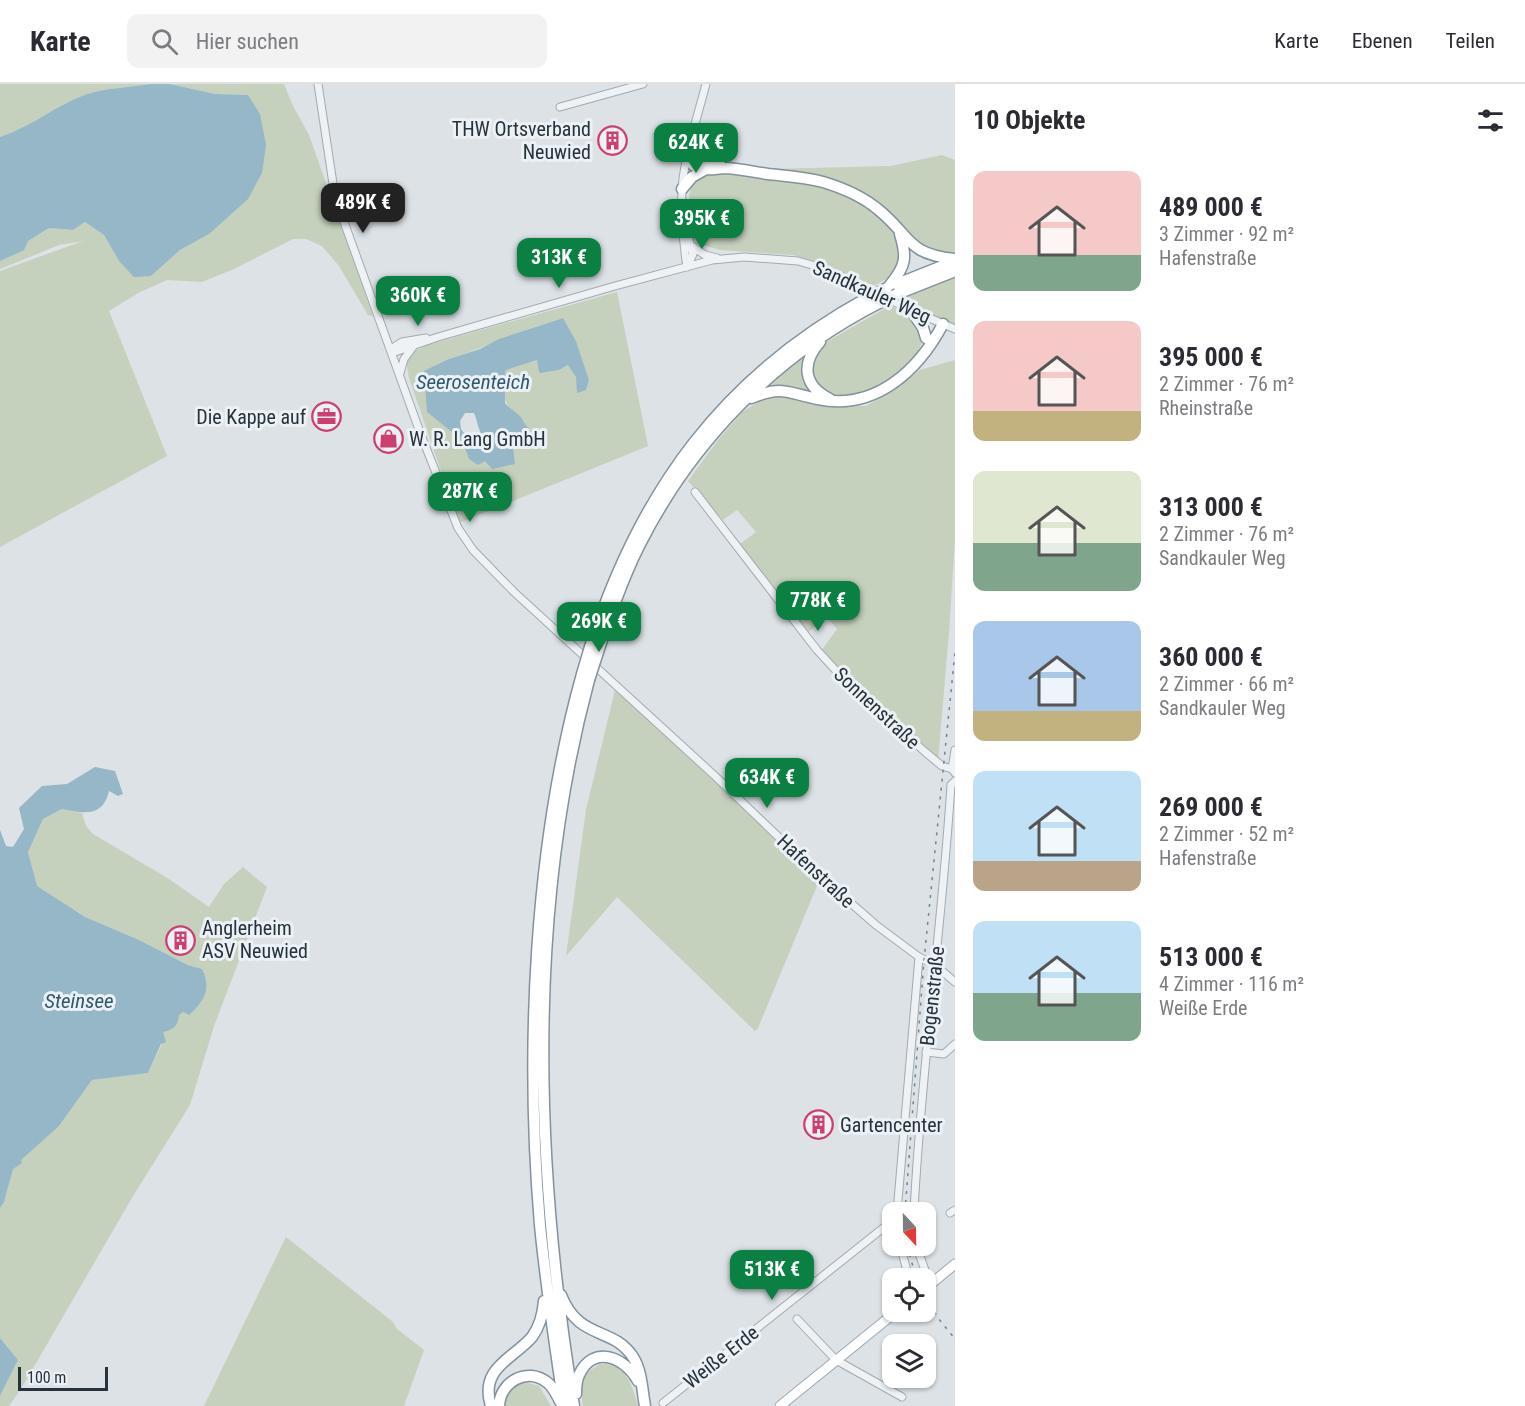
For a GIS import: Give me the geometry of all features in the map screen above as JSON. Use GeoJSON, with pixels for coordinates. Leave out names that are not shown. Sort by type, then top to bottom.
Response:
{"type":"FeatureCollection","features":[{"type":"Feature","properties":{"kind":"highway"},"geometry":{"type":"LineString","coordinates":[[687,156],[693,165],[706,169],[727,168]]}},
{"type":"Feature","properties":{"kind":"highway"},"geometry":{"type":"LineString","coordinates":[[687,156],[727,168],[812,180],[842,189],[881,212],[900,233],[925,253],[955,260]]}},
{"type":"Feature","properties":{"kind":"highway"},"geometry":{"type":"LineString","coordinates":[[682,189],[692,177],[706,169]]}},
{"type":"Feature","properties":{"kind":"highway"},"geometry":{"type":"LineString","coordinates":[[887,288],[899,273],[904,262],[905,249],[900,233]]}},
{"type":"Feature","properties":{"kind":"highway"},"geometry":{"type":"LineString","coordinates":[[563,1406],[551,1285],[544,1118],[546,966],[560,828],[586,677],[609,590],[651,505],[689,448],[727,404],[775,360],[819,327],[868,297],[955,260]]}},
{"type":"Feature","properties":{"kind":"highway"},"geometry":{"type":"LineString","coordinates":[[594,649],[626,575],[660,509],[695,457],[744,400],[794,356],[831,330],[897,294],[955,271]]}},
{"type":"Feature","properties":{"kind":"highway"},"geometry":{"type":"LineString","coordinates":[[911,310],[923,328],[926,338]]}},
{"type":"Feature","properties":{"kind":"highway"},"geometry":{"type":"LineString","coordinates":[[744,400],[765,392],[781,390],[817,399],[856,400],[887,389],[906,375],[943,324]]}},
{"type":"Feature","properties":{"kind":"highway"},"geometry":{"type":"LineString","coordinates":[[921,355],[926,338],[934,326],[943,324]]}},
{"type":"Feature","properties":{"kind":"highway"},"geometry":{"type":"LineString","coordinates":[[831,330],[812,352],[807,370],[817,390],[833,400]]}},
{"type":"Feature","properties":{"kind":"highway"},"geometry":{"type":"LineString","coordinates":[[551,1285],[576,1320],[588,1329],[619,1343],[629,1352],[639,1370],[645,1406]]}},
{"type":"Feature","properties":{"kind":"highway"},"geometry":{"type":"LineString","coordinates":[[491,1406],[489,1389],[492,1376],[499,1364],[528,1341],[536,1331],[542,1319],[551,1285]]}},
{"type":"Feature","properties":{"kind":"highway"},"geometry":{"type":"LineString","coordinates":[[551,1285],[574,1406]]}},
{"type":"Feature","properties":{"kind":"highway"},"geometry":{"type":"LineString","coordinates":[[574,1406],[579,1375],[586,1365],[597,1359],[609,1357],[626,1364],[642,1390]]}},
{"type":"Feature","properties":{"kind":"highway"},"geometry":{"type":"LineString","coordinates":[[499,1406],[505,1387],[514,1379],[526,1376],[538,1377],[548,1383],[563,1406]]}},
{"type":"Feature","properties":{"kind":"main road"},"geometry":{"type":"LineString","coordinates":[[936,1279],[955,1264]]}},
{"type":"Feature","properties":{"kind":"main road"},"geometry":{"type":"LineString","coordinates":[[780,1406],[883,1322]]}},
{"type":"Feature","properties":{"kind":"street","name":"Hafenstraße"},"geometry":{"type":"LineString","coordinates":[[318,84],[335,197],[421,435],[458,528],[473,550],[514,592],[715,776],[813,870],[876,925],[919,957],[935,965],[955,982]]}},
{"type":"Feature","properties":{"kind":"street"},"geometry":{"type":"LineString","coordinates":[[560,107],[643,84]]}},
{"type":"Feature","properties":{"kind":"street"},"geometry":{"type":"LineString","coordinates":[[687,267],[682,189],[687,156],[706,84]]}},
{"type":"Feature","properties":{"kind":"street"},"geometry":{"type":"LineString","coordinates":[[684,225],[693,247],[692,260],[687,267]]}},
{"type":"Feature","properties":{"kind":"street"},"geometry":{"type":"LineString","coordinates":[[693,247],[705,255],[723,259]]}},
{"type":"Feature","properties":{"kind":"street","name":"Sandkauler Weg"},"geometry":{"type":"LineString","coordinates":[[392,351],[413,347],[438,337],[687,267],[723,259],[761,257],[814,265],[853,280],[911,310],[955,329]]}},
{"type":"Feature","properties":{"kind":"street","name":"Sandkauler Weg"},"geometry":{"type":"LineString","coordinates":[[392,351],[402,342],[438,337]]}},
{"type":"Feature","properties":{"kind":"street"},"geometry":{"type":"LineString","coordinates":[[400,373],[413,347]]}},
{"type":"Feature","properties":{"kind":"street","name":"Sonnenstraße"},"geometry":{"type":"LineString","coordinates":[[694,492],[807,639],[924,751],[939,764],[954,771]]}},
{"type":"Feature","properties":{"kind":"street"},"geometry":{"type":"LineString","coordinates":[[954,771],[955,750]]}},
{"type":"Feature","properties":{"kind":"street","name":"Bogenstraße"},"geometry":{"type":"LineString","coordinates":[[915,1202],[951,785],[955,782]]}},
{"type":"Feature","properties":{"kind":"street"},"geometry":{"type":"LineString","coordinates":[[947,851],[955,860]]}},
{"type":"Feature","properties":{"kind":"street"},"geometry":{"type":"LineString","coordinates":[[898,1202],[919,957]]}},
{"type":"Feature","properties":{"kind":"street"},"geometry":{"type":"LineString","coordinates":[[926,1052],[944,1054],[955,1044]]}},
{"type":"Feature","properties":{"kind":"street","name":"Weiße Erde"},"geometry":{"type":"LineString","coordinates":[[663,1402],[882,1229]]}},
{"type":"Feature","properties":{"kind":"street"},"geometry":{"type":"LineString","coordinates":[[797,1319],[836,1360],[902,1397]]}},
{"type":"Feature","properties":{"kind":"green space"},"geometry":{"type":"Polygon","coordinates":[[[0,84],[151,84],[87,94],[0,137],[0,84]]]}},
{"type":"Feature","properties":{"kind":"green space"},"geometry":{"type":"Polygon","coordinates":[[[170,84],[284,84],[309,135],[373,316],[368,315],[339,266],[322,246],[306,239],[293,239],[234,269],[202,282],[167,280],[138,293],[109,311],[167,456],[0,547],[0,271],[83,241],[59,245],[0,269],[0,261],[49,228],[73,230],[85,222],[104,235],[119,261],[151,276],[180,250],[209,234],[248,95],[215,94],[170,84]]]}},
{"type":"Feature","properties":{"kind":"green space"},"geometry":{"type":"Polygon","coordinates":[[[942,155],[955,160],[955,253],[925,250],[873,201],[770,169],[891,166],[942,155]]]}},
{"type":"Feature","properties":{"kind":"green space"},"geometry":{"type":"Polygon","coordinates":[[[708,171],[800,182],[844,194],[864,205],[892,229],[900,249],[897,268],[890,277],[873,286],[832,266],[793,255],[720,250],[696,245],[689,222],[690,190],[692,182],[708,171]]]}},
{"type":"Feature","properties":{"kind":"green space"},"geometry":{"type":"Polygon","coordinates":[[[955,276],[955,325],[901,300],[933,284],[955,276]]]}},
{"type":"Feature","properties":{"kind":"green space"},"geometry":{"type":"Polygon","coordinates":[[[617,292],[648,446],[459,523],[409,378],[405,356],[427,345],[617,292]],[[563,318],[449,359],[462,440],[469,459],[513,447],[517,444],[526,426],[506,401],[503,388],[506,370],[537,360],[541,373],[559,370],[568,365],[586,390],[589,380],[576,341],[563,318]]]}},
{"type":"Feature","properties":{"kind":"green space"},"geometry":{"type":"Polygon","coordinates":[[[891,305],[913,321],[923,336],[912,361],[901,372],[875,389],[846,397],[827,393],[812,378],[813,360],[817,352],[830,340],[891,305]]]}},
{"type":"Feature","properties":{"kind":"green space"},"geometry":{"type":"Polygon","coordinates":[[[809,352],[816,393],[762,390],[809,352]]]}},
{"type":"Feature","properties":{"kind":"green space"},"geometry":{"type":"Polygon","coordinates":[[[955,360],[955,539],[938,761],[821,651],[837,629],[827,617],[806,634],[740,544],[756,532],[737,510],[723,520],[688,481],[742,412],[769,395],[794,396],[827,405],[866,406],[893,391],[920,370],[955,360]]]}},
{"type":"Feature","properties":{"kind":"green space"},"geometry":{"type":"Polygon","coordinates":[[[615,690],[819,881],[755,1031],[617,897],[566,956],[586,810],[615,690]]]}},
{"type":"Feature","properties":{"kind":"green space"},"geometry":{"type":"Polygon","coordinates":[[[62,809],[82,813],[86,826],[93,834],[169,879],[209,907],[224,884],[243,867],[267,887],[214,1026],[190,1105],[133,1196],[21,1389],[9,1406],[0,1406],[0,1396],[18,1360],[0,1338],[0,1208],[4,1202],[13,1169],[29,1151],[59,1126],[92,1080],[148,1073],[162,1044],[163,1032],[183,1012],[202,969],[188,965],[137,939],[85,917],[37,887],[28,852],[43,819],[62,809]]]}},
{"type":"Feature","properties":{"kind":"green space"},"geometry":{"type":"Polygon","coordinates":[[[286,1237],[393,1322],[397,1329],[424,1350],[404,1406],[204,1406],[286,1237]]]}},
{"type":"Feature","properties":{"kind":"green space"},"geometry":{"type":"Polygon","coordinates":[[[600,1364],[616,1367],[622,1371],[630,1383],[638,1406],[583,1406],[582,1381],[588,1372],[600,1364]]]}},
{"type":"Feature","properties":{"kind":"green space"},"geometry":{"type":"Polygon","coordinates":[[[524,1382],[539,1386],[551,1406],[502,1406],[509,1389],[524,1382]]]}},
{"type":"Feature","properties":{"kind":"water"},"geometry":{"type":"Polygon","coordinates":[[[151,84],[170,84],[215,94],[248,95],[260,114],[266,145],[262,173],[248,199],[209,234],[180,250],[151,276],[134,277],[119,261],[104,235],[85,222],[73,230],[49,228],[28,241],[24,250],[0,261],[0,137],[87,94],[151,84]]]}},
{"type":"Feature","properties":{"kind":"water","name":"Seerosenteich"},"geometry":{"type":"Polygon","coordinates":[[[563,318],[576,341],[589,380],[586,390],[577,393],[576,377],[568,365],[559,370],[541,373],[537,360],[506,370],[503,388],[505,403],[520,416],[529,428],[530,434],[519,445],[513,447],[515,464],[492,469],[485,461],[478,465],[469,459],[462,440],[427,412],[424,371],[499,339],[563,318]],[[465,413],[460,421],[461,429],[467,437],[473,437],[480,431],[474,413],[465,413]]]}},
{"type":"Feature","properties":{"kind":"water","name":"Steinsee"},"geometry":{"type":"Polygon","coordinates":[[[95,767],[115,771],[123,794],[118,796],[109,791],[102,806],[91,812],[62,809],[43,819],[28,852],[37,886],[85,917],[137,939],[188,965],[202,969],[206,983],[205,994],[189,1015],[183,1012],[179,1015],[175,1026],[163,1032],[166,1042],[161,1044],[148,1073],[92,1080],[59,1126],[13,1169],[4,1202],[0,1208],[0,830],[6,846],[13,847],[24,829],[19,808],[42,786],[67,784],[95,767]]]}},
{"type":"Feature","properties":{"kind":"water"},"geometry":{"type":"Polygon","coordinates":[[[0,1338],[18,1360],[0,1396],[0,1338]]]}},
{"type":"Feature","properties":{"kind":"railway"},"geometry":{"type":"LineString","coordinates":[[906,1202],[924,960],[955,652]]}},
{"type":"Feature","properties":{"kind":"railway"},"geometry":{"type":"LineString","coordinates":[[910,1256],[914,1268]]}},
{"type":"Feature","properties":{"kind":"railway"},"geometry":{"type":"LineString","coordinates":[[936,1314],[955,1339]]}},
{"type":"Feature","properties":{"kind":"place","name":"THW Ortsverband Neuwied"},"geometry":{"type":"Point","coordinates":[612,140]}},
{"type":"Feature","properties":{"kind":"place","name":"Die Kappe auf"},"geometry":{"type":"Point","coordinates":[327,417]}},
{"type":"Feature","properties":{"kind":"place","name":"W. R. Lang GmbH"},"geometry":{"type":"Point","coordinates":[388,439]}},
{"type":"Feature","properties":{"kind":"place","name":"Anglerheim ASV Neuwied"},"geometry":{"type":"Point","coordinates":[181,940]}},
{"type":"Feature","properties":{"kind":"place","name":"Gartencenter"},"geometry":{"type":"Point","coordinates":[819,1125]}}]}
